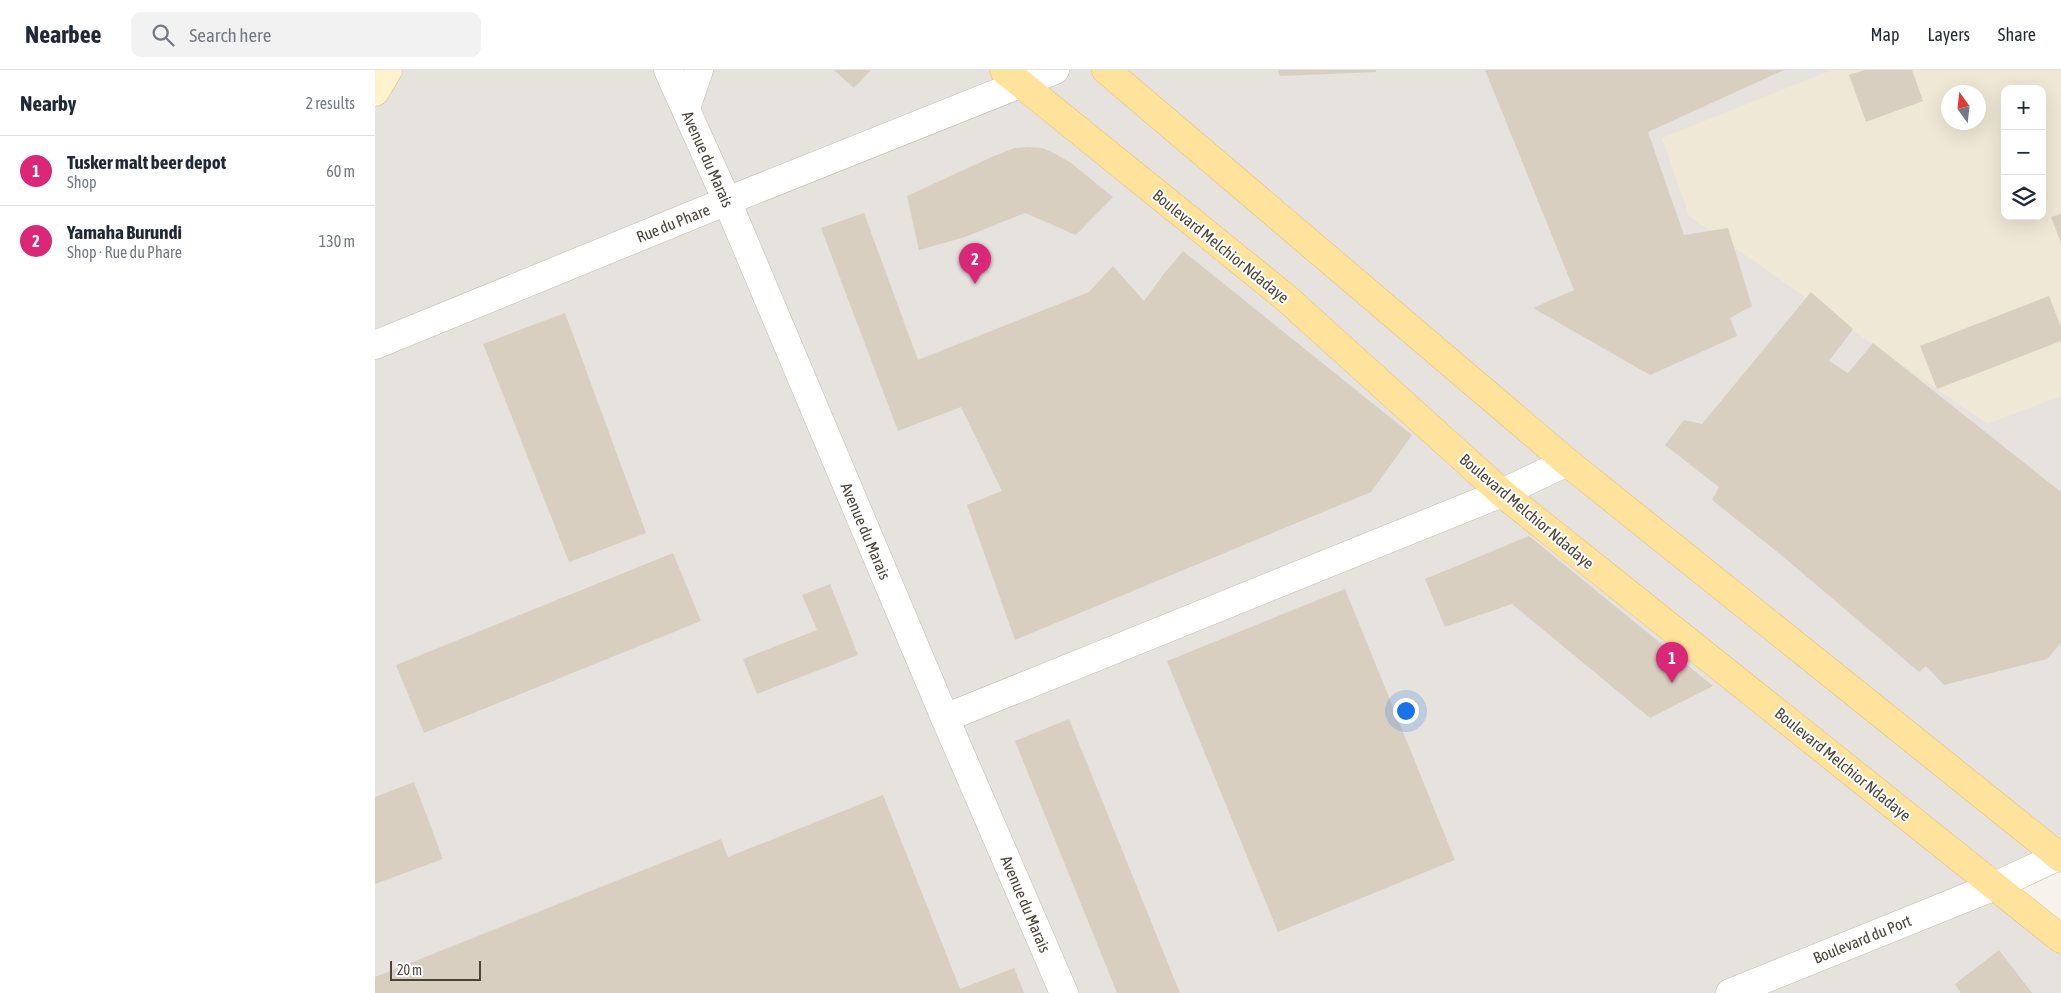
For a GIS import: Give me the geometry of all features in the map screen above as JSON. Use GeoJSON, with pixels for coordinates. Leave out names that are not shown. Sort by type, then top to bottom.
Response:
{"type":"FeatureCollection","features":[{"type":"Feature","properties":{"kind":"main road"},"geometry":{"type":"LineString","coordinates":[[375,92],[388,70]]}},
{"type":"Feature","properties":{"kind":"main road"},"geometry":{"type":"LineString","coordinates":[[1106,70],[1567,462],[2060,856]]}},
{"type":"Feature","properties":{"kind":"main road","name":"Boulevard Melchior Ndadaye"},"geometry":{"type":"LineString","coordinates":[[1013,77],[1285,297],[1501,493],[2061,939]]}},
{"type":"Feature","properties":{"kind":"street","name":"Avenue du Marais"},"geometry":{"type":"LineString","coordinates":[[667,70],[727,201],[945,718],[1064,993]]}},
{"type":"Feature","properties":{"kind":"street"},"geometry":{"type":"LineString","coordinates":[[686,108],[699,70]]}},
{"type":"Feature","properties":{"kind":"street","name":"Rue du Phare"},"geometry":{"type":"LineString","coordinates":[[375,345],[727,201],[1013,77],[1055,70]]}},
{"type":"Feature","properties":{"kind":"street"},"geometry":{"type":"LineString","coordinates":[[945,718],[1501,493],[1567,462]]}},
{"type":"Feature","properties":{"kind":"street","name":"Boulevard du Port"},"geometry":{"type":"LineString","coordinates":[[1730,993],[1995,886],[2060,856]]}},
{"type":"Feature","properties":{"kind":"shaded area"},"geometry":{"type":"Polygon","coordinates":[[[375,70],[2061,70],[2061,855],[1996,886],[2061,939],[2061,993],[375,993],[375,70]]]}},
{"type":"Feature","properties":{"kind":"shaded area"},"geometry":{"type":"Polygon","coordinates":[[[1832,70],[2061,70],[2061,396],[1987,424],[1689,216],[1662,138],[1832,70]]]}},
{"type":"Feature","properties":{"kind":"building"},"geometry":{"type":"Polygon","coordinates":[[[834,70],[871,70],[854,88],[834,70]]]}},
{"type":"Feature","properties":{"kind":"building"},"geometry":{"type":"Polygon","coordinates":[[[1278,70],[1376,70],[1376,72],[1280,76],[1278,70]]]}},
{"type":"Feature","properties":{"kind":"building"},"geometry":{"type":"Polygon","coordinates":[[[1485,70],[1784,70],[1648,132],[1684,235],[1728,228],[1752,306],[1730,318],[1737,336],[1650,375],[1533,308],[1574,290],[1485,70]]]}},
{"type":"Feature","properties":{"kind":"building"},"geometry":{"type":"Polygon","coordinates":[[[1864,70],[1912,70],[1923,101],[1866,122],[1849,75],[1864,70]]]}},
{"type":"Feature","properties":{"kind":"building"},"geometry":{"type":"Polygon","coordinates":[[[1015,148],[1042,148],[1056,154],[1071,163],[1113,197],[1076,235],[1025,213],[965,237],[919,250],[907,196],[994,156],[1015,148]]]}},
{"type":"Feature","properties":{"kind":"building"},"geometry":{"type":"Polygon","coordinates":[[[864,213],[918,360],[1089,292],[1113,266],[1144,301],[1183,251],[1412,435],[1371,492],[1015,640],[967,505],[1002,491],[961,407],[898,431],[821,228],[864,213]]]}},
{"type":"Feature","properties":{"kind":"building"},"geometry":{"type":"Polygon","coordinates":[[[2061,214],[2061,243],[2051,217],[2061,214]]]}},
{"type":"Feature","properties":{"kind":"building"},"geometry":{"type":"Polygon","coordinates":[[[1811,292],[1853,329],[1829,361],[1848,373],[1873,343],[2061,492],[2061,643],[2047,659],[1944,685],[1926,666],[1919,672],[1780,554],[1712,500],[1719,487],[1665,445],[1684,420],[1702,424],[1811,292]]]}},
{"type":"Feature","properties":{"kind":"building"},"geometry":{"type":"Polygon","coordinates":[[[2049,296],[2061,327],[2061,341],[1937,389],[1920,346],[2049,296]]]}},
{"type":"Feature","properties":{"kind":"building"},"geometry":{"type":"Polygon","coordinates":[[[565,313],[646,533],[569,562],[483,344],[565,313]]]}},
{"type":"Feature","properties":{"kind":"building"},"geometry":{"type":"Polygon","coordinates":[[[1529,536],[1713,686],[1650,718],[1512,604],[1445,627],[1425,579],[1529,536]]]}},
{"type":"Feature","properties":{"kind":"building"},"geometry":{"type":"Polygon","coordinates":[[[673,553],[701,621],[424,733],[396,665],[673,553]]]}},
{"type":"Feature","properties":{"kind":"building"},"geometry":{"type":"Polygon","coordinates":[[[830,584],[858,655],[757,694],[743,659],[817,630],[802,595],[830,584]]]}},
{"type":"Feature","properties":{"kind":"building"},"geometry":{"type":"Polygon","coordinates":[[[1345,589],[1455,860],[1278,932],[1167,661],[1345,589]]]}},
{"type":"Feature","properties":{"kind":"building"},"geometry":{"type":"Polygon","coordinates":[[[1069,719],[1180,993],[1117,993],[1015,741],[1069,719]]]}},
{"type":"Feature","properties":{"kind":"building"},"geometry":{"type":"Polygon","coordinates":[[[414,782],[443,859],[375,884],[375,797],[414,782]]]}},
{"type":"Feature","properties":{"kind":"building"},"geometry":{"type":"Polygon","coordinates":[[[883,795],[960,989],[1014,968],[1024,993],[375,993],[375,977],[721,839],[728,857],[883,795]]]}},
{"type":"Feature","properties":{"kind":"building"},"geometry":{"type":"Polygon","coordinates":[[[1999,950],[2032,993],[1961,993],[1955,984],[1999,950]]]}},
{"type":"Feature","properties":{"kind":"place","name":"Yamaha Burundi"},"geometry":{"type":"Point","coordinates":[975,284]}},
{"type":"Feature","properties":{"kind":"place","name":"Tusker malt beer depot"},"geometry":{"type":"Point","coordinates":[1672,683]}}]}
